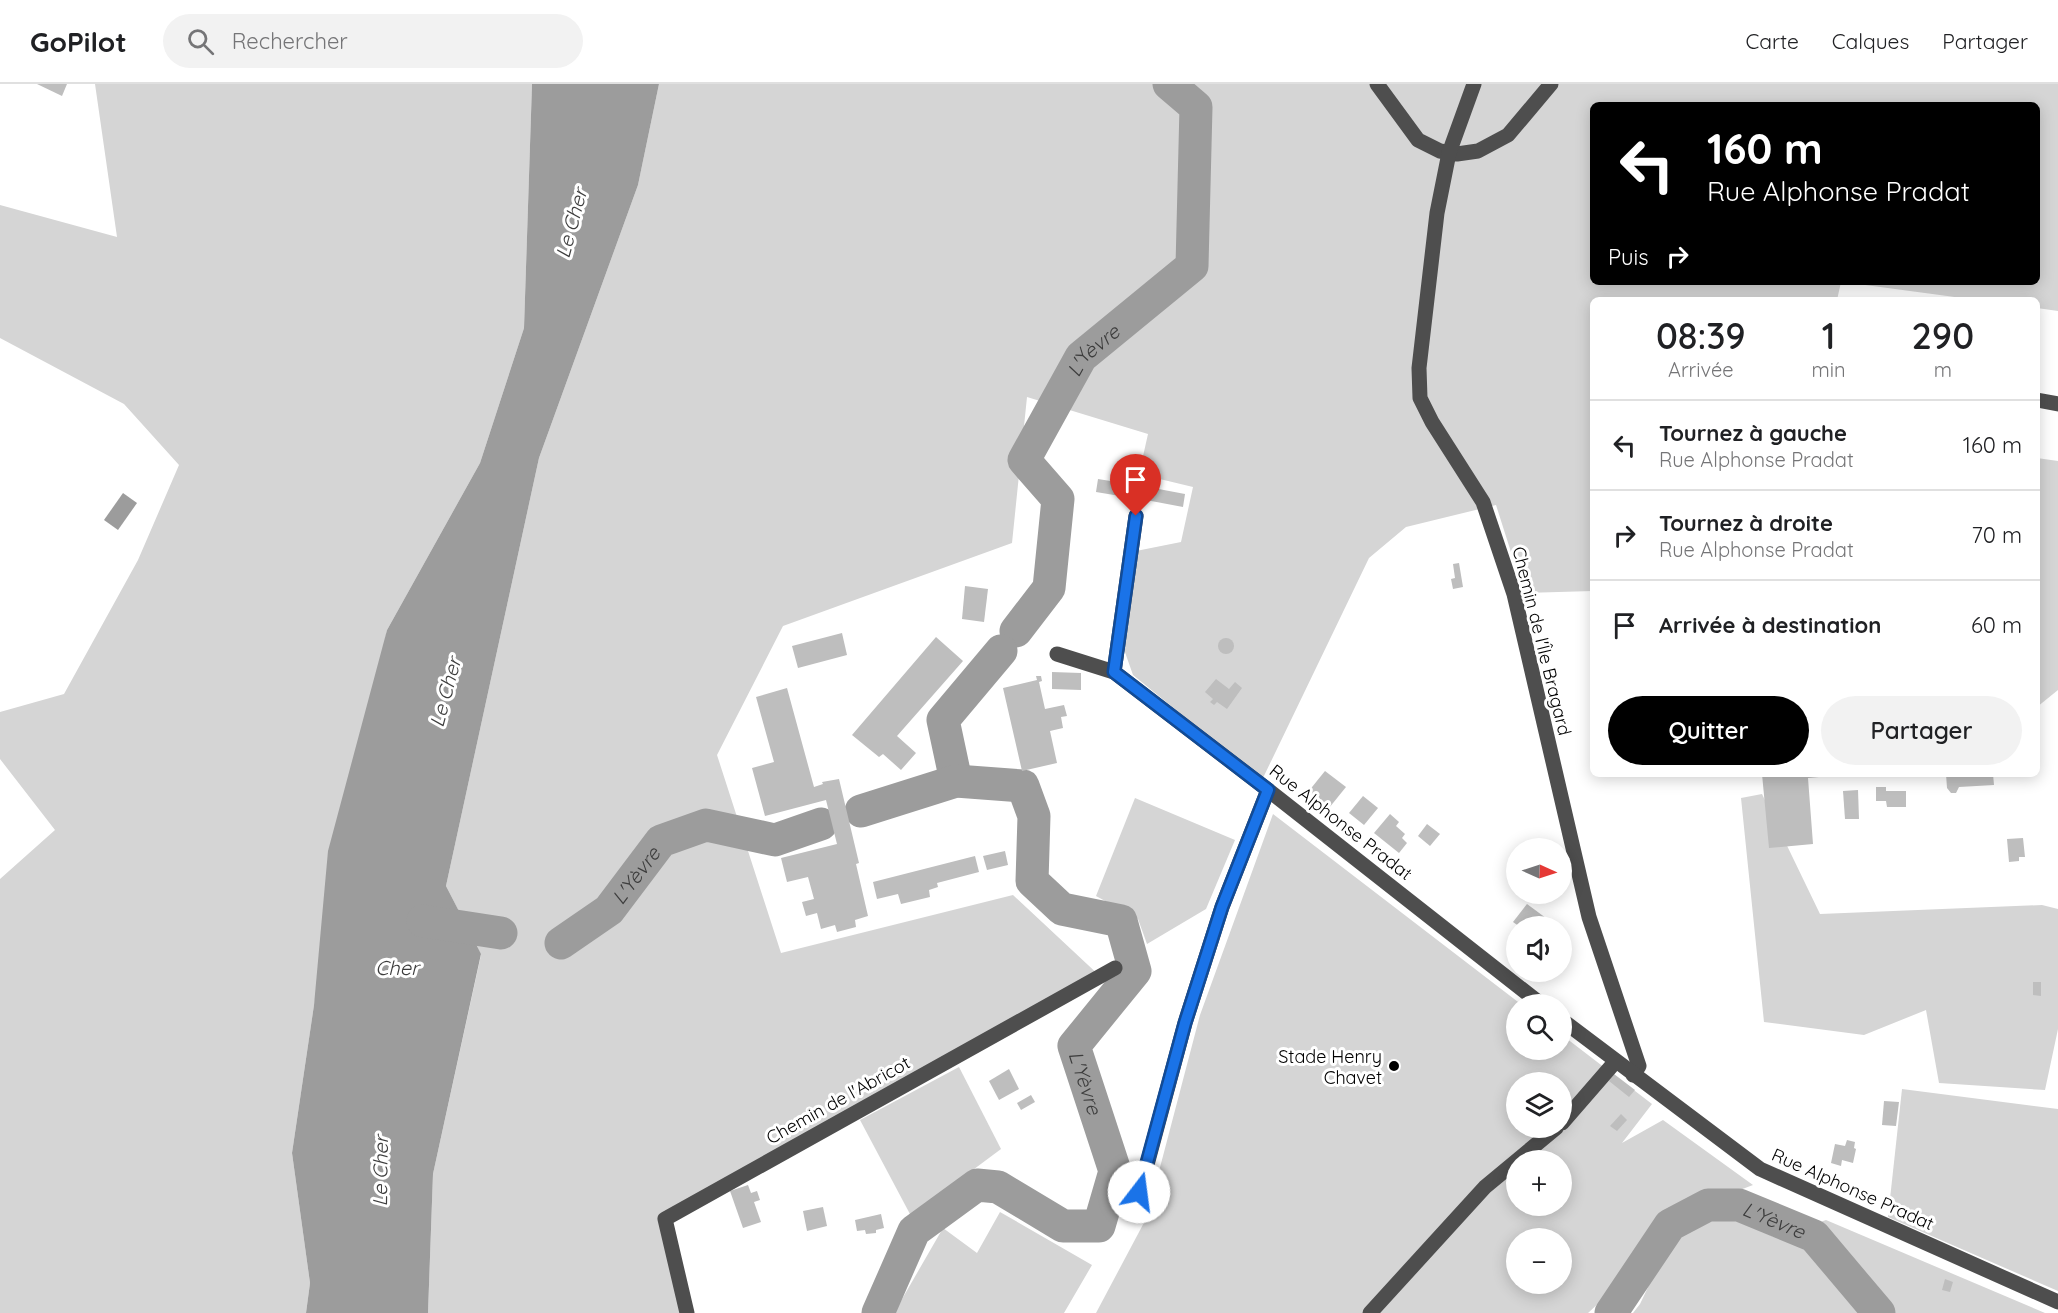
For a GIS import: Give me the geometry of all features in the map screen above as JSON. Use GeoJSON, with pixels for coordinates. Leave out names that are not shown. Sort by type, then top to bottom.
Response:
{"type":"FeatureCollection","features":[{"type":"Feature","properties":{"kind":"street"},"geometry":{"type":"LineString","coordinates":[[1377,84],[1418,140],[1449,153],[1478,151],[1508,135],[1551,84]]}},
{"type":"Feature","properties":{"kind":"street","name":"Chemin de l'Île Bragard"},"geometry":{"type":"LineString","coordinates":[[1474,84],[1449,153],[1436,224],[1419,368],[1420,398],[1432,422],[1483,502],[1514,594],[1588,917],[1639,1066],[1633,1075]]}},
{"type":"Feature","properties":{"kind":"street"},"geometry":{"type":"LineString","coordinates":[[2040,401],[2058,404]]}},
{"type":"Feature","properties":{"kind":"street"},"geometry":{"type":"LineString","coordinates":[[1114,672],[1136,516]]}},
{"type":"Feature","properties":{"kind":"street","name":"Rue Alphonse Pradat"},"geometry":{"type":"LineString","coordinates":[[1057,654],[1114,672],[1528,994]]}},
{"type":"Feature","properties":{"kind":"street"},"geometry":{"type":"LineString","coordinates":[[1134,1213],[1185,1023],[1222,907],[1268,790]]}},
{"type":"Feature","properties":{"kind":"street","name":"Chemin de l'Abricot"},"geometry":{"type":"LineString","coordinates":[[687,1313],[665,1219],[1115,968]]}},
{"type":"Feature","properties":{"kind":"street","name":"Rue Alphonse Pradat"},"geometry":{"type":"LineString","coordinates":[[1572,1028],[1760,1169],[2058,1302]]}},
{"type":"Feature","properties":{"kind":"street"},"geometry":{"type":"LineString","coordinates":[[1572,1111],[1615,1062]]}},
{"type":"Feature","properties":{"kind":"street"},"geometry":{"type":"LineString","coordinates":[[1370,1313],[1485,1187],[1544,1138]]}},
{"type":"Feature","properties":{"kind":"shaded area"},"geometry":{"type":"Polygon","coordinates":[[[95,84],[532,84],[524,328],[480,463],[387,630],[314,1005],[292,1153],[310,1283],[306,1313],[0,1313],[0,879],[55,830],[0,759],[0,712],[64,694],[138,560],[179,465],[124,404],[0,338],[0,205],[117,237],[95,84]]]}},
{"type":"Feature","properties":{"kind":"shaded area"},"geometry":{"type":"Polygon","coordinates":[[[659,84],[2058,84],[2058,311],[2040,308],[2040,297],[1955,297],[1865,285],[2040,285],[2040,102],[1590,102],[1590,285],[1840,285],[1838,297],[1590,297],[1590,591],[1524,593],[1496,505],[1406,527],[1369,558],[1262,780],[1133,675],[1120,638],[1136,551],[1181,542],[1193,487],[1139,474],[1148,434],[1027,397],[1012,543],[783,626],[717,755],[781,953],[1013,895],[1103,979],[668,1219],[691,1313],[428,1313],[433,1174],[481,955],[446,886],[539,458],[638,185],[659,84]]]}},
{"type":"Feature","properties":{"kind":"shaded area"},"geometry":{"type":"Polygon","coordinates":[[[2040,458],[2058,461],[2058,690],[2040,705],[2040,458]]]}},
{"type":"Feature","properties":{"kind":"shaded area"},"geometry":{"type":"Polygon","coordinates":[[[1762,794],[1820,914],[2042,905],[2058,909],[2058,1029],[2045,1090],[1939,1083],[1926,1010],[1864,1035],[1764,1022],[1741,798],[1762,794]]]}},
{"type":"Feature","properties":{"kind":"shaded area"},"geometry":{"type":"Polygon","coordinates":[[[1135,798],[1235,840],[1206,909],[1147,944],[1138,919],[1096,896],[1135,798]]]}},
{"type":"Feature","properties":{"kind":"shaded area","name":"Stade Henry Chavet"},"geometry":{"type":"Polygon","coordinates":[[[1273,814],[1508,994],[1506,1060],[1572,1060],[1572,1043],[1652,1104],[1622,1143],[1663,1120],[1753,1185],[1669,1217],[1616,1287],[1588,1313],[1096,1313],[1147,1217],[1200,1015],[1273,814]]]}},
{"type":"Feature","properties":{"kind":"shaded area"},"geometry":{"type":"Polygon","coordinates":[[[959,1067],[1001,1149],[911,1216],[860,1120],[959,1067]]]}},
{"type":"Feature","properties":{"kind":"shaded area"},"geometry":{"type":"Polygon","coordinates":[[[1902,1089],[2058,1109],[2058,1291],[1888,1217],[1902,1089]]]}},
{"type":"Feature","properties":{"kind":"shaded area"},"geometry":{"type":"Polygon","coordinates":[[[1000,1212],[1092,1265],[1064,1313],[894,1313],[943,1228],[977,1253],[1000,1212]]]}},
{"type":"Feature","properties":{"kind":"shaded area"},"geometry":{"type":"Polygon","coordinates":[[[1733,1218],[1774,1237],[1826,1220],[2045,1313],[1633,1313],[1640,1304],[1674,1233],[1694,1222],[1733,1218]]]}},
{"type":"Feature","properties":{"kind":"water","name":"Cher"},"geometry":{"type":"Polygon","coordinates":[[[532,84],[659,84],[638,185],[539,458],[446,886],[481,954],[433,1174],[428,1313],[306,1313],[310,1283],[292,1153],[314,1005],[328,851],[387,630],[480,463],[524,328],[532,84]]]}},
{"type":"Feature","properties":{"kind":"water"},"geometry":{"type":"Polygon","coordinates":[[[123,493],[137,503],[118,530],[104,520],[123,493]]]}},
{"type":"Feature","properties":{"kind":"building"},"geometry":{"type":"Polygon","coordinates":[[[37,84],[67,84],[62,96],[37,84]]]}},
{"type":"Feature","properties":{"kind":"building"},"geometry":{"type":"Polygon","coordinates":[[[1098,479],[1135,485],[1132,498],[1096,492],[1098,479]]]}},
{"type":"Feature","properties":{"kind":"building"},"geometry":{"type":"Polygon","coordinates":[[[1148,487],[1185,494],[1183,507],[1146,500],[1148,487]]]}},
{"type":"Feature","properties":{"kind":"building"},"geometry":{"type":"Polygon","coordinates":[[[1459,563],[1463,587],[1453,589],[1451,579],[1455,578],[1453,564],[1459,563]]]}},
{"type":"Feature","properties":{"kind":"building"},"geometry":{"type":"Polygon","coordinates":[[[965,586],[988,589],[984,622],[962,619],[965,586]]]}},
{"type":"Feature","properties":{"kind":"building"},"geometry":{"type":"Polygon","coordinates":[[[842,633],[847,655],[798,668],[792,646],[842,633]]]}},
{"type":"Feature","properties":{"kind":"building"},"geometry":{"type":"Polygon","coordinates":[[[936,637],[963,661],[897,736],[916,753],[901,770],[883,754],[879,757],[852,735],[936,637]]]}},
{"type":"Feature","properties":{"kind":"building"},"geometry":{"type":"Polygon","coordinates":[[[1226,638],[1232,640],[1234,646],[1232,652],[1226,654],[1220,652],[1218,646],[1220,640],[1226,638]]]}},
{"type":"Feature","properties":{"kind":"building"},"geometry":{"type":"Polygon","coordinates":[[[1052,672],[1081,673],[1081,690],[1052,689],[1052,672]]]}},
{"type":"Feature","properties":{"kind":"building"},"geometry":{"type":"Polygon","coordinates":[[[1036,676],[1041,676],[1042,681],[1039,682],[1045,709],[1064,705],[1067,716],[1061,717],[1063,728],[1050,731],[1057,763],[1022,771],[1003,688],[1037,680],[1036,676]]]}},
{"type":"Feature","properties":{"kind":"building"},"geometry":{"type":"Polygon","coordinates":[[[1216,679],[1229,689],[1235,682],[1242,688],[1227,709],[1217,702],[1214,705],[1210,702],[1213,699],[1205,692],[1216,679]]]}},
{"type":"Feature","properties":{"kind":"building"},"geometry":{"type":"Polygon","coordinates":[[[787,688],[814,787],[823,784],[822,782],[839,779],[859,863],[856,864],[868,916],[855,920],[856,927],[837,932],[835,925],[821,929],[817,913],[806,916],[802,902],[814,899],[808,877],[787,882],[781,858],[837,844],[826,800],[765,816],[752,768],[774,762],[756,697],[787,688]]]}},
{"type":"Feature","properties":{"kind":"building"},"geometry":{"type":"Polygon","coordinates":[[[1325,771],[1346,787],[1329,808],[1308,792],[1325,771]]]}},
{"type":"Feature","properties":{"kind":"building"},"geometry":{"type":"Polygon","coordinates":[[[1762,777],[1819,777],[1808,778],[1813,844],[1769,848],[1762,777]]]}},
{"type":"Feature","properties":{"kind":"building"},"geometry":{"type":"Polygon","coordinates":[[[1946,777],[1993,777],[1994,785],[1959,787],[1956,793],[1951,793],[1947,788],[1946,777]]]}},
{"type":"Feature","properties":{"kind":"building"},"geometry":{"type":"Polygon","coordinates":[[[1876,787],[1886,787],[1886,791],[1906,791],[1906,807],[1887,807],[1886,801],[1876,801],[1876,787]]]}},
{"type":"Feature","properties":{"kind":"building"},"geometry":{"type":"Polygon","coordinates":[[[1858,790],[1859,819],[1845,819],[1843,791],[1858,790]]]}},
{"type":"Feature","properties":{"kind":"building"},"geometry":{"type":"Polygon","coordinates":[[[1363,796],[1378,808],[1364,825],[1349,813],[1363,796]]]}},
{"type":"Feature","properties":{"kind":"building"},"geometry":{"type":"Polygon","coordinates":[[[1390,814],[1399,822],[1396,826],[1405,834],[1402,838],[1407,843],[1399,853],[1374,833],[1390,814]]]}},
{"type":"Feature","properties":{"kind":"building"},"geometry":{"type":"Polygon","coordinates":[[[1427,824],[1440,834],[1430,846],[1418,836],[1427,824]]]}},
{"type":"Feature","properties":{"kind":"building"},"geometry":{"type":"Polygon","coordinates":[[[2023,838],[2025,857],[2019,857],[2019,861],[2009,862],[2007,839],[2023,838]]]}},
{"type":"Feature","properties":{"kind":"building"},"geometry":{"type":"Polygon","coordinates":[[[1005,851],[1008,865],[987,870],[983,856],[1005,851]]]}},
{"type":"Feature","properties":{"kind":"building"},"geometry":{"type":"Polygon","coordinates":[[[975,856],[979,872],[937,883],[938,887],[929,890],[930,897],[901,904],[898,894],[877,899],[873,882],[975,856]]]}},
{"type":"Feature","properties":{"kind":"building"},"geometry":{"type":"Polygon","coordinates":[[[1527,904],[1543,916],[1518,916],[1527,904]]]}},
{"type":"Feature","properties":{"kind":"building"},"geometry":{"type":"Polygon","coordinates":[[[2033,982],[2041,982],[2041,996],[2033,995],[2033,982]]]}},
{"type":"Feature","properties":{"kind":"building"},"geometry":{"type":"Polygon","coordinates":[[[1009,1069],[1019,1089],[999,1100],[989,1081],[1009,1069]]]}},
{"type":"Feature","properties":{"kind":"building"},"geometry":{"type":"Polygon","coordinates":[[[1614,1074],[1635,1090],[1629,1097],[1609,1081],[1614,1074]]]}},
{"type":"Feature","properties":{"kind":"building"},"geometry":{"type":"Polygon","coordinates":[[[1031,1095],[1035,1102],[1021,1110],[1017,1103],[1031,1095]]]}},
{"type":"Feature","properties":{"kind":"building"},"geometry":{"type":"Polygon","coordinates":[[[1884,1101],[1899,1102],[1896,1126],[1882,1125],[1884,1101]]]}},
{"type":"Feature","properties":{"kind":"building"},"geometry":{"type":"Polygon","coordinates":[[[1621,1114],[1627,1120],[1617,1131],[1610,1126],[1621,1114]]]}},
{"type":"Feature","properties":{"kind":"building"},"geometry":{"type":"Polygon","coordinates":[[[1847,1140],[1855,1142],[1853,1163],[1842,1160],[1841,1166],[1831,1163],[1835,1144],[1845,1146],[1847,1140]]]}},
{"type":"Feature","properties":{"kind":"building"},"geometry":{"type":"Polygon","coordinates":[[[748,1185],[751,1193],[757,1191],[760,1200],[754,1202],[761,1222],[743,1228],[730,1191],[748,1185]]]}},
{"type":"Feature","properties":{"kind":"building"},"geometry":{"type":"Polygon","coordinates":[[[823,1207],[827,1226],[807,1231],[803,1211],[823,1207]]]}},
{"type":"Feature","properties":{"kind":"building"},"geometry":{"type":"Polygon","coordinates":[[[881,1214],[884,1228],[876,1230],[876,1233],[866,1234],[865,1230],[857,1231],[855,1220],[881,1214]]]}},
{"type":"Feature","properties":{"kind":"building"},"geometry":{"type":"Polygon","coordinates":[[[1945,1279],[1953,1282],[1950,1292],[1942,1290],[1945,1279]]]}},
{"type":"Feature","properties":{"kind":"waterway","name":"L'Yèvre"},"geometry":{"type":"LineString","coordinates":[[1016,631],[1049,588],[1058,499],[1024,460],[1081,357],[1192,266],[1196,107],[1169,84]]}},
{"type":"Feature","properties":{"kind":"waterway","name":"L'Yèvre"},"geometry":{"type":"LineString","coordinates":[[956,781],[943,720],[1001,651]]}},
{"type":"Feature","properties":{"kind":"waterway","name":"L'Yèvre"},"geometry":{"type":"LineString","coordinates":[[861,811],[956,781],[1023,786],[1034,816],[1032,881],[1062,909],[1121,921],[1135,971],[1074,1046],[1115,1171],[1099,1226],[1063,1226],[998,1187],[977,1185],[914,1231],[878,1313]]}},
{"type":"Feature","properties":{"kind":"waterway","name":"L'Yèvre"},"geometry":{"type":"LineString","coordinates":[[561,943],[609,910],[661,841],[706,825],[775,840],[821,824]]}},
{"type":"Feature","properties":{"kind":"waterway","name":"L'Yèvre"},"geometry":{"type":"LineString","coordinates":[[423,921],[501,933]]}},
{"type":"Feature","properties":{"kind":"waterway","name":"L'Yèvre"},"geometry":{"type":"LineString","coordinates":[[1611,1313],[1670,1225],[1708,1205],[1739,1205],[1814,1236],[1879,1313]]}},
{"type":"Feature","properties":{"kind":"place","name":"Stade Henry Chavet"},"geometry":{"type":"Point","coordinates":[1394,1066]}},
{"type":"Feature","properties":{"kind":"route"},"geometry":{"type":"LineString","coordinates":[[1136,516],[1114,672],[1268,790],[1222,907],[1185,1023],[1139,1192]]}},
{"type":"Feature","properties":{"kind":"water label","name":"Le Cher"},"geometry":{"type":"Point","coordinates":[571,223]}},
{"type":"Feature","properties":{"kind":"water label","name":"Le Cher"},"geometry":{"type":"Point","coordinates":[445,692]}},
{"type":"Feature","properties":{"kind":"water label","name":"Le Cher"},"geometry":{"type":"Point","coordinates":[380,1171]}}]}
